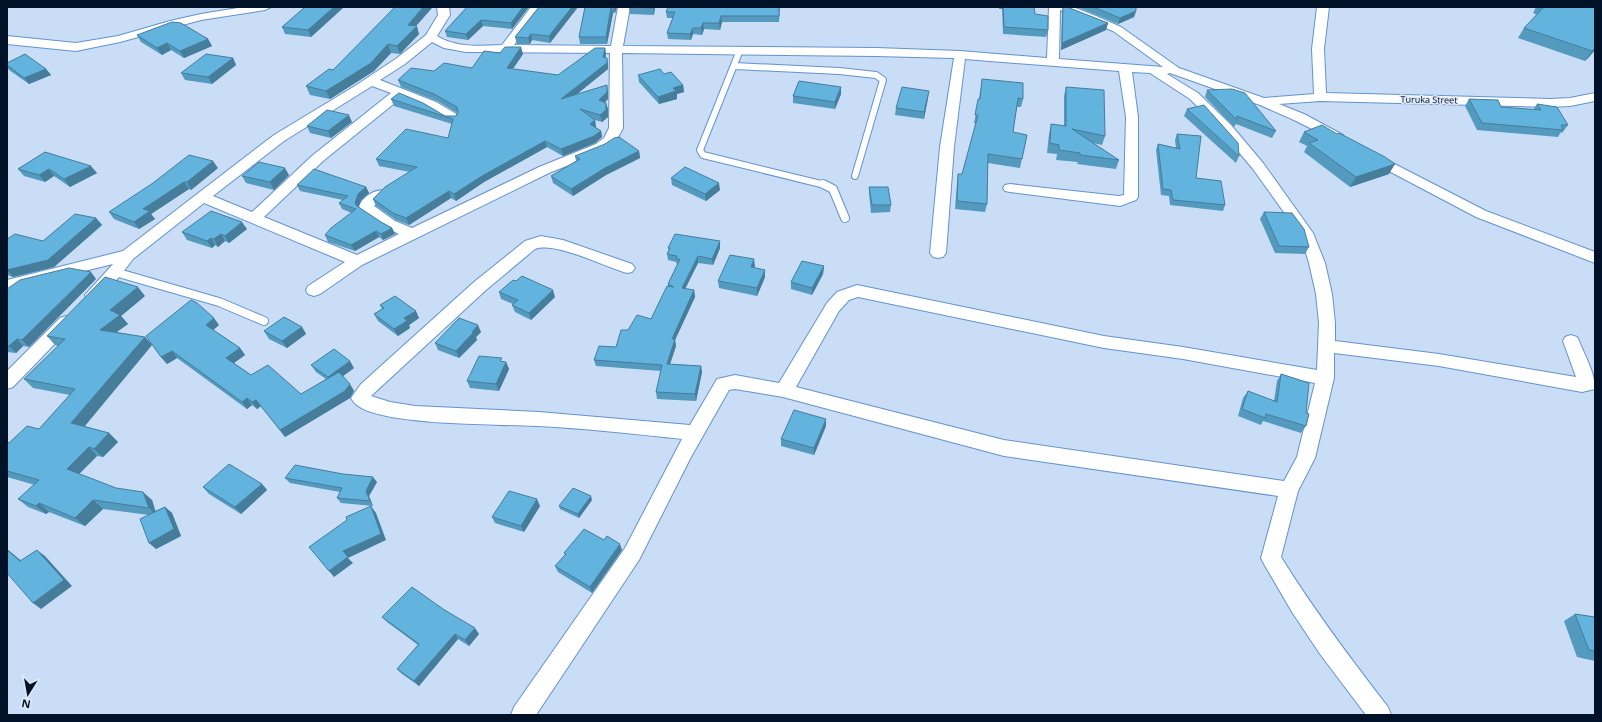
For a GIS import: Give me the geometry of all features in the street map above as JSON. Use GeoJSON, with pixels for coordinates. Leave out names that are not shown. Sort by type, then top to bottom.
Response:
{"type":"FeatureCollection","features":[{"type":"Feature","properties":{"kind":"street"},"geometry":{"type":"LineString","coordinates":[[7,40],[76,47],[120,39],[174,23],[201,17],[265,7]]}},
{"type":"Feature","properties":{"kind":"street"},"geometry":{"type":"LineString","coordinates":[[7,382],[115,272],[128,254],[279,138],[371,81],[401,60],[430,37],[444,14],[443,7]]}},
{"type":"Feature","properties":{"kind":"street"},"geometry":{"type":"LineString","coordinates":[[505,48],[537,7]]}},
{"type":"Feature","properties":{"kind":"street"},"geometry":{"type":"LineString","coordinates":[[314,290],[357,261],[544,170],[601,147],[610,140],[616,128],[616,49],[624,7]]}},
{"type":"Feature","properties":{"kind":"street"},"geometry":{"type":"LineString","coordinates":[[1052,62],[1055,7]]}},
{"type":"Feature","properties":{"kind":"street"},"geometry":{"type":"LineString","coordinates":[[1063,7],[1116,29],[1156,56],[1175,71],[1264,102],[1299,117],[1350,144]]}},
{"type":"Feature","properties":{"kind":"street"},"geometry":{"type":"LineString","coordinates":[[1320,97],[1318,49],[1323,7]]}},
{"type":"Feature","properties":{"kind":"street"},"geometry":{"type":"LineString","coordinates":[[430,37],[440,44],[468,50],[505,48],[838,50],[960,55],[1125,68],[1155,72],[1175,71]]}},
{"type":"Feature","properties":{"kind":"street"},"geometry":{"type":"LineString","coordinates":[[938,253],[941,199],[960,55]]}},
{"type":"Feature","properties":{"kind":"street"},"geometry":{"type":"LineString","coordinates":[[1010,188],[1120,201],[1131,197],[1132,117],[1125,68]]}},
{"type":"Feature","properties":{"kind":"street"},"geometry":{"type":"LineString","coordinates":[[1155,72],[1194,96],[1226,128],[1285,202],[1308,236],[1317,263],[1324,294],[1327,323],[1325,378],[1306,458],[1289,490],[1271,558],[1299,605],[1324,641],[1380,715]]}},
{"type":"Feature","properties":{"kind":"street"},"geometry":{"type":"LineString","coordinates":[[371,81],[431,105],[453,118]]}},
{"type":"Feature","properties":{"kind":"street"},"geometry":{"type":"LineString","coordinates":[[254,218],[318,158],[399,93]]}},
{"type":"Feature","properties":{"kind":"street","name":"Turuka Street"},"geometry":{"type":"LineString","coordinates":[[1264,102],[1320,97],[1551,103],[1570,102],[1595,97]]}},
{"type":"Feature","properties":{"kind":"street"},"geometry":{"type":"LineString","coordinates":[[1363,151],[1481,214],[1595,258]]}},
{"type":"Feature","properties":{"kind":"street"},"geometry":{"type":"LineString","coordinates":[[380,194],[366,205],[366,208],[390,224],[412,234]]}},
{"type":"Feature","properties":{"kind":"street"},"geometry":{"type":"LineString","coordinates":[[202,197],[357,261]]}},
{"type":"Feature","properties":{"kind":"street"},"geometry":{"type":"LineString","coordinates":[[627,268],[563,245],[541,241],[530,245],[475,291],[367,389],[360,398],[363,403],[387,409],[463,418],[537,419],[694,433]]}},
{"type":"Feature","properties":{"kind":"street"},"geometry":{"type":"LineString","coordinates":[[7,285],[128,254]]}},
{"type":"Feature","properties":{"kind":"street"},"geometry":{"type":"LineString","coordinates":[[783,390],[788,385],[833,307],[843,296],[857,292],[909,301],[1104,342],[1182,353],[1325,378]]}},
{"type":"Feature","properties":{"kind":"street"},"geometry":{"type":"LineString","coordinates":[[1326,346],[1439,360],[1582,385],[1590,384],[1583,374],[1570,341]]}},
{"type":"Feature","properties":{"kind":"street"},"geometry":{"type":"LineString","coordinates":[[522,715],[632,554],[694,433],[723,384],[735,382],[783,390],[1004,448],[1289,490]]}},
{"type":"Feature","properties":{"kind":"lane"},"geometry":{"type":"LineString","coordinates":[[740,50],[735,66],[700,150],[703,155],[821,183],[833,189],[845,218]]}},
{"type":"Feature","properties":{"kind":"lane"},"geometry":{"type":"LineString","coordinates":[[735,66],[839,71],[876,75],[883,80],[855,176]]}},
{"type":"Feature","properties":{"kind":"lane"},"geometry":{"type":"LineString","coordinates":[[115,272],[219,302],[264,321]]}},
{"type":"Feature","properties":{"kind":"building"},"geometry":{"type":"Polygon","coordinates":[[[305,7],[334,7],[308,30],[282,27],[305,7]]]}},
{"type":"Feature","properties":{"kind":"building"},"geometry":{"type":"Polygon","coordinates":[[[395,7],[423,7],[408,25],[417,26],[397,46],[388,44],[371,63],[326,91],[306,86],[329,69],[333,70],[395,7]]]}},
{"type":"Feature","properties":{"kind":"building"},"geometry":{"type":"Polygon","coordinates":[[[467,7],[523,7],[511,23],[481,20],[466,34],[445,31],[467,7]]]}},
{"type":"Feature","properties":{"kind":"building"},"geometry":{"type":"Polygon","coordinates":[[[539,7],[572,7],[549,36],[531,34],[528,38],[515,37],[539,7]]]}},
{"type":"Feature","properties":{"kind":"building"},"geometry":{"type":"Polygon","coordinates":[[[585,7],[611,7],[606,37],[579,37],[585,7]]]}},
{"type":"Feature","properties":{"kind":"building"},"geometry":{"type":"Polygon","coordinates":[[[629,7],[654,7],[653,8],[629,7]]]}},
{"type":"Feature","properties":{"kind":"building"},"geometry":{"type":"Polygon","coordinates":[[[668,7],[779,7],[779,16],[721,16],[719,23],[703,23],[701,28],[693,28],[690,34],[667,33],[675,12],[666,12],[668,7]]]}},
{"type":"Feature","properties":{"kind":"building"},"geometry":{"type":"Polygon","coordinates":[[[1003,7],[1034,7],[1035,14],[1048,16],[1048,30],[1004,27],[1003,7]]]}},
{"type":"Feature","properties":{"kind":"building"},"geometry":{"type":"Polygon","coordinates":[[[1063,7],[1067,7],[1108,23],[1062,43],[1063,7]]]}},
{"type":"Feature","properties":{"kind":"building"},"geometry":{"type":"Polygon","coordinates":[[[1093,7],[1136,7],[1136,11],[1120,18],[1093,7]]]}},
{"type":"Feature","properties":{"kind":"building"},"geometry":{"type":"Polygon","coordinates":[[[1544,7],[1595,7],[1595,48],[1592,51],[1524,28],[1544,7]]]}},
{"type":"Feature","properties":{"kind":"building"},"geometry":{"type":"Polygon","coordinates":[[[172,22],[181,23],[208,39],[180,51],[167,43],[157,48],[137,35],[172,22]]]}},
{"type":"Feature","properties":{"kind":"building"},"geometry":{"type":"Polygon","coordinates":[[[505,47],[521,47],[507,68],[558,75],[595,48],[605,48],[603,57],[607,58],[607,63],[561,99],[607,85],[607,92],[599,100],[606,103],[606,110],[600,115],[580,109],[595,120],[590,124],[601,131],[594,136],[561,149],[545,141],[482,176],[454,194],[449,191],[406,218],[393,213],[373,199],[385,187],[417,167],[376,159],[406,129],[448,138],[453,119],[391,99],[399,93],[423,103],[445,116],[456,116],[458,112],[457,107],[434,94],[398,80],[411,68],[434,71],[444,63],[472,68],[484,51],[500,53],[505,47]]]}},
{"type":"Feature","properties":{"kind":"building"},"geometry":{"type":"Polygon","coordinates":[[[25,54],[46,69],[24,78],[7,65],[7,63],[25,54]]]}},
{"type":"Feature","properties":{"kind":"building"},"geometry":{"type":"Polygon","coordinates":[[[206,54],[233,58],[208,77],[181,73],[206,54]]]}},
{"type":"Feature","properties":{"kind":"building"},"geometry":{"type":"Polygon","coordinates":[[[660,69],[664,74],[671,72],[683,85],[673,88],[676,91],[658,97],[638,75],[660,69]]]}},
{"type":"Feature","properties":{"kind":"building"},"geometry":{"type":"Polygon","coordinates":[[[982,79],[1023,83],[1023,99],[1018,98],[1013,132],[1027,135],[1022,159],[988,154],[987,204],[957,201],[958,174],[962,174],[978,115],[975,115],[978,99],[980,99],[982,79]]]}},
{"type":"Feature","properties":{"kind":"building"},"geometry":{"type":"Polygon","coordinates":[[[799,81],[841,87],[835,102],[793,96],[799,81]]]}},
{"type":"Feature","properties":{"kind":"building"},"geometry":{"type":"Polygon","coordinates":[[[902,87],[929,91],[924,112],[896,108],[902,87]]]}},
{"type":"Feature","properties":{"kind":"building"},"geometry":{"type":"Polygon","coordinates":[[[1066,87],[1104,90],[1105,136],[1072,129],[1119,160],[1080,155],[1080,153],[1059,150],[1059,145],[1050,143],[1051,124],[1066,126],[1066,87]]]}},
{"type":"Feature","properties":{"kind":"building"},"geometry":{"type":"Polygon","coordinates":[[[1232,89],[1245,93],[1276,131],[1237,116],[1237,120],[1207,90],[1232,89]]]}},
{"type":"Feature","properties":{"kind":"building"},"geometry":{"type":"Polygon","coordinates":[[[1469,99],[1498,100],[1501,107],[1541,110],[1537,104],[1557,107],[1568,125],[1561,125],[1563,130],[1482,123],[1469,99]]]}},
{"type":"Feature","properties":{"kind":"building"},"geometry":{"type":"Polygon","coordinates":[[[1204,105],[1238,143],[1239,156],[1187,109],[1204,105]]]}},
{"type":"Feature","properties":{"kind":"building"},"geometry":{"type":"Polygon","coordinates":[[[327,110],[349,115],[328,131],[307,126],[327,110]]]}},
{"type":"Feature","properties":{"kind":"building"},"geometry":{"type":"Polygon","coordinates":[[[1322,125],[1337,134],[1339,133],[1385,157],[1395,164],[1356,177],[1309,143],[1318,140],[1304,132],[1322,125]]]}},
{"type":"Feature","properties":{"kind":"building"},"geometry":{"type":"Polygon","coordinates":[[[1177,134],[1201,136],[1196,178],[1221,181],[1225,205],[1173,200],[1171,190],[1163,189],[1158,144],[1180,149],[1177,134]]]}},
{"type":"Feature","properties":{"kind":"building"},"geometry":{"type":"Polygon","coordinates":[[[619,137],[639,151],[605,168],[571,189],[551,176],[580,159],[575,156],[619,137]]]}},
{"type":"Feature","properties":{"kind":"building"},"geometry":{"type":"Polygon","coordinates":[[[45,152],[91,166],[64,179],[49,169],[39,175],[18,169],[45,152]]]}},
{"type":"Feature","properties":{"kind":"building"},"geometry":{"type":"Polygon","coordinates":[[[189,155],[213,161],[187,182],[184,182],[143,209],[150,211],[134,222],[109,212],[153,183],[189,155]]]}},
{"type":"Feature","properties":{"kind":"building"},"geometry":{"type":"Polygon","coordinates":[[[259,162],[285,168],[270,182],[242,176],[259,162]]]}},
{"type":"Feature","properties":{"kind":"building"},"geometry":{"type":"Polygon","coordinates":[[[685,167],[719,183],[705,194],[671,178],[685,167]]]}},
{"type":"Feature","properties":{"kind":"building"},"geometry":{"type":"Polygon","coordinates":[[[314,169],[366,187],[358,194],[355,203],[357,206],[392,228],[381,234],[376,231],[351,245],[325,235],[331,228],[356,209],[339,203],[348,196],[297,185],[314,169]]]}},
{"type":"Feature","properties":{"kind":"building"},"geometry":{"type":"Polygon","coordinates":[[[869,187],[888,187],[891,205],[872,205],[869,187]]]}},
{"type":"Feature","properties":{"kind":"building"},"geometry":{"type":"Polygon","coordinates":[[[211,211],[242,222],[225,236],[221,234],[214,239],[211,238],[207,241],[182,232],[211,211]]]}},
{"type":"Feature","properties":{"kind":"building"},"geometry":{"type":"Polygon","coordinates":[[[1264,212],[1292,213],[1304,229],[1309,247],[1279,246],[1264,212]]]}},
{"type":"Feature","properties":{"kind":"building"},"geometry":{"type":"Polygon","coordinates":[[[75,214],[96,218],[48,260],[7,270],[7,239],[15,234],[43,241],[75,214]]]}},
{"type":"Feature","properties":{"kind":"building"},"geometry":{"type":"Polygon","coordinates":[[[675,234],[720,241],[712,259],[698,256],[682,288],[694,290],[672,339],[675,339],[667,364],[701,366],[695,394],[656,392],[662,365],[594,360],[599,346],[616,347],[621,330],[628,330],[637,315],[651,319],[667,286],[674,287],[668,284],[680,259],[676,259],[677,256],[667,254],[670,248],[668,248],[675,234]]]}},
{"type":"Feature","properties":{"kind":"building"},"geometry":{"type":"Polygon","coordinates":[[[730,255],[754,259],[751,267],[765,270],[757,288],[718,281],[730,255]]]}},
{"type":"Feature","properties":{"kind":"building"},"geometry":{"type":"Polygon","coordinates":[[[802,261],[824,266],[812,288],[791,282],[802,261]]]}},
{"type":"Feature","properties":{"kind":"building"},"geometry":{"type":"Polygon","coordinates":[[[69,268],[91,272],[22,340],[17,339],[7,346],[7,289],[20,280],[69,268]]]}},
{"type":"Feature","properties":{"kind":"building"},"geometry":{"type":"Polygon","coordinates":[[[522,276],[553,290],[529,313],[512,305],[518,300],[499,292],[513,280],[516,281],[522,276]]]}},
{"type":"Feature","properties":{"kind":"building"},"geometry":{"type":"Polygon","coordinates":[[[105,277],[138,287],[110,310],[120,315],[100,330],[145,337],[71,423],[109,433],[94,449],[89,447],[67,469],[116,488],[143,492],[149,508],[93,500],[75,518],[39,503],[36,506],[18,499],[39,480],[7,471],[7,442],[9,443],[27,426],[39,429],[75,389],[24,379],[65,339],[47,336],[105,277]]]}},
{"type":"Feature","properties":{"kind":"building"},"geometry":{"type":"Polygon","coordinates":[[[395,296],[416,311],[404,318],[407,321],[394,329],[374,314],[384,308],[380,305],[395,296]]]}},
{"type":"Feature","properties":{"kind":"building"},"geometry":{"type":"Polygon","coordinates":[[[191,300],[197,303],[214,318],[206,325],[240,348],[226,358],[251,375],[268,365],[301,394],[339,372],[350,384],[345,391],[280,430],[256,400],[252,402],[247,398],[242,402],[172,351],[161,357],[146,336],[191,300]]]}},
{"type":"Feature","properties":{"kind":"building"},"geometry":{"type":"Polygon","coordinates":[[[284,317],[302,327],[282,341],[264,331],[284,317]]]}},
{"type":"Feature","properties":{"kind":"building"},"geometry":{"type":"Polygon","coordinates":[[[459,318],[478,325],[472,332],[474,332],[456,351],[435,343],[459,318]]]}},
{"type":"Feature","properties":{"kind":"building"},"geometry":{"type":"Polygon","coordinates":[[[334,349],[350,361],[328,377],[311,365],[334,349]]]}},
{"type":"Feature","properties":{"kind":"building"},"geometry":{"type":"Polygon","coordinates":[[[479,356],[502,358],[500,361],[506,362],[496,384],[467,381],[479,356]]]}},
{"type":"Feature","properties":{"kind":"building"},"geometry":{"type":"Polygon","coordinates":[[[1281,374],[1309,383],[1306,413],[1309,414],[1306,426],[1266,414],[1265,418],[1242,409],[1248,391],[1277,402],[1281,374]]]}},
{"type":"Feature","properties":{"kind":"building"},"geometry":{"type":"Polygon","coordinates":[[[794,410],[826,419],[814,448],[781,439],[794,410]]]}},
{"type":"Feature","properties":{"kind":"building"},"geometry":{"type":"Polygon","coordinates":[[[229,464],[262,484],[235,507],[203,487],[229,464]]]}},
{"type":"Feature","properties":{"kind":"building"},"geometry":{"type":"Polygon","coordinates":[[[295,465],[343,474],[373,477],[366,491],[370,501],[337,498],[342,488],[285,478],[295,465]]]}},
{"type":"Feature","properties":{"kind":"building"},"geometry":{"type":"Polygon","coordinates":[[[573,488],[591,496],[578,514],[559,506],[573,488]]]}},
{"type":"Feature","properties":{"kind":"building"},"geometry":{"type":"Polygon","coordinates":[[[509,491],[537,499],[521,526],[492,517],[509,491]]]}},
{"type":"Feature","properties":{"kind":"building"},"geometry":{"type":"Polygon","coordinates":[[[371,506],[381,534],[343,551],[348,557],[329,571],[309,547],[347,520],[346,517],[371,506]]]}},
{"type":"Feature","properties":{"kind":"building"},"geometry":{"type":"Polygon","coordinates":[[[165,507],[174,529],[149,543],[140,519],[165,507]]]}},
{"type":"Feature","properties":{"kind":"building"},"geometry":{"type":"Polygon","coordinates":[[[584,529],[604,540],[607,536],[620,544],[590,587],[555,566],[566,554],[564,553],[584,529]]]}},
{"type":"Feature","properties":{"kind":"building"},"geometry":{"type":"Polygon","coordinates":[[[7,550],[20,561],[37,550],[64,580],[33,603],[7,573],[7,550]]]}},
{"type":"Feature","properties":{"kind":"building"},"geometry":{"type":"Polygon","coordinates":[[[412,587],[443,609],[475,628],[465,640],[455,634],[414,681],[397,669],[419,644],[382,617],[412,587]]]}},
{"type":"Feature","properties":{"kind":"building"},"geometry":{"type":"Polygon","coordinates":[[[1575,614],[1595,617],[1595,651],[1589,650],[1575,614]]]}}]}
